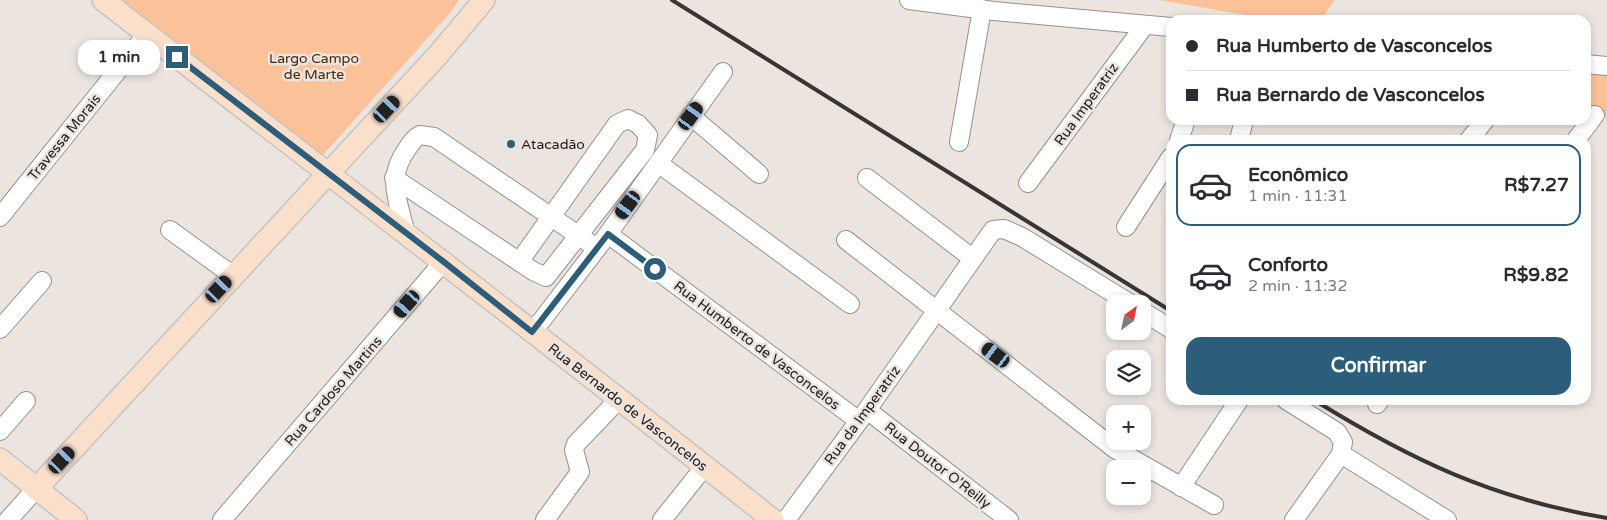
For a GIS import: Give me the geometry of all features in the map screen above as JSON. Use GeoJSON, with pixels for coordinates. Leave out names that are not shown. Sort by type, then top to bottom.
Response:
{"type":"FeatureCollection","features":[{"type":"Feature","properties":{"kind":"main road","name":"Rua Bernardo de Vasconcelos"},"geometry":{"type":"LineString","coordinates":[[104,0],[405,231],[773,520]]}},
{"type":"Feature","properties":{"kind":"main road"},"geometry":{"type":"LineString","coordinates":[[36,489],[327,172],[438,55],[484,0]]}},
{"type":"Feature","properties":{"kind":"main road"},"geometry":{"type":"LineString","coordinates":[[0,459],[76,520]]}},
{"type":"Feature","properties":{"kind":"street"},"geometry":{"type":"LineString","coordinates":[[909,0],[992,6],[1166,27]]}},
{"type":"Feature","properties":{"kind":"street"},"geometry":{"type":"LineString","coordinates":[[959,142],[992,6]]}},
{"type":"Feature","properties":{"kind":"street","name":"Rua Imperatriz"},"geometry":{"type":"LineString","coordinates":[[1028,183],[1145,25]]}},
{"type":"Feature","properties":{"kind":"street","name":"Travessa Morais"},"geometry":{"type":"LineString","coordinates":[[0,218],[148,34]]}},
{"type":"Feature","properties":{"kind":"street"},"geometry":{"type":"LineString","coordinates":[[1591,64],[1607,66]]}},
{"type":"Feature","properties":{"kind":"street"},"geometry":{"type":"LineString","coordinates":[[532,332],[608,234],[723,72]]}},
{"type":"Feature","properties":{"kind":"street"},"geometry":{"type":"LineString","coordinates":[[691,116],[759,174]]}},
{"type":"Feature","properties":{"kind":"street"},"geometry":{"type":"LineString","coordinates":[[394,178],[519,262],[546,277],[645,150],[648,135],[638,124],[628,119],[617,124],[519,262]]}},
{"type":"Feature","properties":{"kind":"street"},"geometry":{"type":"LineString","coordinates":[[1473,135],[1481,125]]}},
{"type":"Feature","properties":{"kind":"street"},"geometry":{"type":"LineString","coordinates":[[1580,135],[1588,125]]}},
{"type":"Feature","properties":{"kind":"street"},"geometry":{"type":"LineString","coordinates":[[405,231],[394,178],[399,160],[414,138],[420,134],[434,137],[596,248]]}},
{"type":"Feature","properties":{"kind":"street"},"geometry":{"type":"LineString","coordinates":[[658,163],[850,304]]}},
{"type":"Feature","properties":{"kind":"street"},"geometry":{"type":"LineString","coordinates":[[1126,227],[1166,165]]}},
{"type":"Feature","properties":{"kind":"street"},"geometry":{"type":"LineString","coordinates":[[867,178],[972,258]]}},
{"type":"Feature","properties":{"kind":"street","name":"Rua da Imperatriz"},"geometry":{"type":"LineString","coordinates":[[786,520],[863,416],[993,230],[1004,229],[1022,237],[1116,295]]}},
{"type":"Feature","properties":{"kind":"street"},"geometry":{"type":"LineString","coordinates":[[170,230],[232,275]]}},
{"type":"Feature","properties":{"kind":"street","name":"Rua Humberto de Vasconcelos"},"geometry":{"type":"LineString","coordinates":[[608,234],[863,416]]}},
{"type":"Feature","properties":{"kind":"street"},"geometry":{"type":"LineString","coordinates":[[846,240],[1115,449],[1214,505]]}},
{"type":"Feature","properties":{"kind":"street","name":"Rua Cardoso Martins"},"geometry":{"type":"LineString","coordinates":[[222,520],[444,262]]}},
{"type":"Feature","properties":{"kind":"street"},"geometry":{"type":"LineString","coordinates":[[0,329],[42,281]]}},
{"type":"Feature","properties":{"kind":"street"},"geometry":{"type":"LineString","coordinates":[[1151,317],[1166,326]]}},
{"type":"Feature","properties":{"kind":"street"},"geometry":{"type":"LineString","coordinates":[[545,520],[580,472],[574,450],[576,444],[619,399]]}},
{"type":"Feature","properties":{"kind":"street"},"geometry":{"type":"LineString","coordinates":[[0,431],[26,401]]}},
{"type":"Feature","properties":{"kind":"street"},"geometry":{"type":"LineString","coordinates":[[1181,487],[1236,405]]}},
{"type":"Feature","properties":{"kind":"street"},"geometry":{"type":"LineString","coordinates":[[1294,405],[1336,432],[1343,442],[1342,454],[1294,520]]}},
{"type":"Feature","properties":{"kind":"street","name":"Rua Doutor O'Reilly"},"geometry":{"type":"LineString","coordinates":[[863,416],[1009,520]]}},
{"type":"Feature","properties":{"kind":"street"},"geometry":{"type":"LineString","coordinates":[[1342,454],[1427,515],[1446,520]]}},
{"type":"Feature","properties":{"kind":"street"},"geometry":{"type":"LineString","coordinates":[[662,520],[705,466]]}},
{"type":"Feature","properties":{"kind":"street"},"geometry":{"type":"LineString","coordinates":[[8,520],[36,489]]}},
{"type":"Feature","properties":{"kind":"green space","name":"Largo Campo de Marte"},"geometry":{"type":"Polygon","coordinates":[[[118,0],[459,0],[450,13],[322,156],[118,0]]]}},
{"type":"Feature","properties":{"kind":"green space"},"geometry":{"type":"Polygon","coordinates":[[[1159,0],[1335,0],[1324,15],[1246,15],[1159,0]]]}},
{"type":"Feature","properties":{"kind":"green space"},"geometry":{"type":"Polygon","coordinates":[[[1591,71],[1607,73],[1607,118],[1591,105],[1591,71]]]}},
{"type":"Feature","properties":{"kind":"railway"},"geometry":{"type":"LineString","coordinates":[[672,0],[1166,308]]}},
{"type":"Feature","properties":{"kind":"railway"},"geometry":{"type":"LineString","coordinates":[[1322,405],[1419,459],[1454,474],[1527,500],[1607,518]]}},
{"type":"Feature","properties":{"kind":"place","name":"Atacadão"},"geometry":{"type":"Point","coordinates":[511,144]}},
{"type":"Feature","properties":{"kind":"route"},"geometry":{"type":"LineString","coordinates":[[177,57],[405,231],[532,332],[608,234],[655,269]]}}]}
